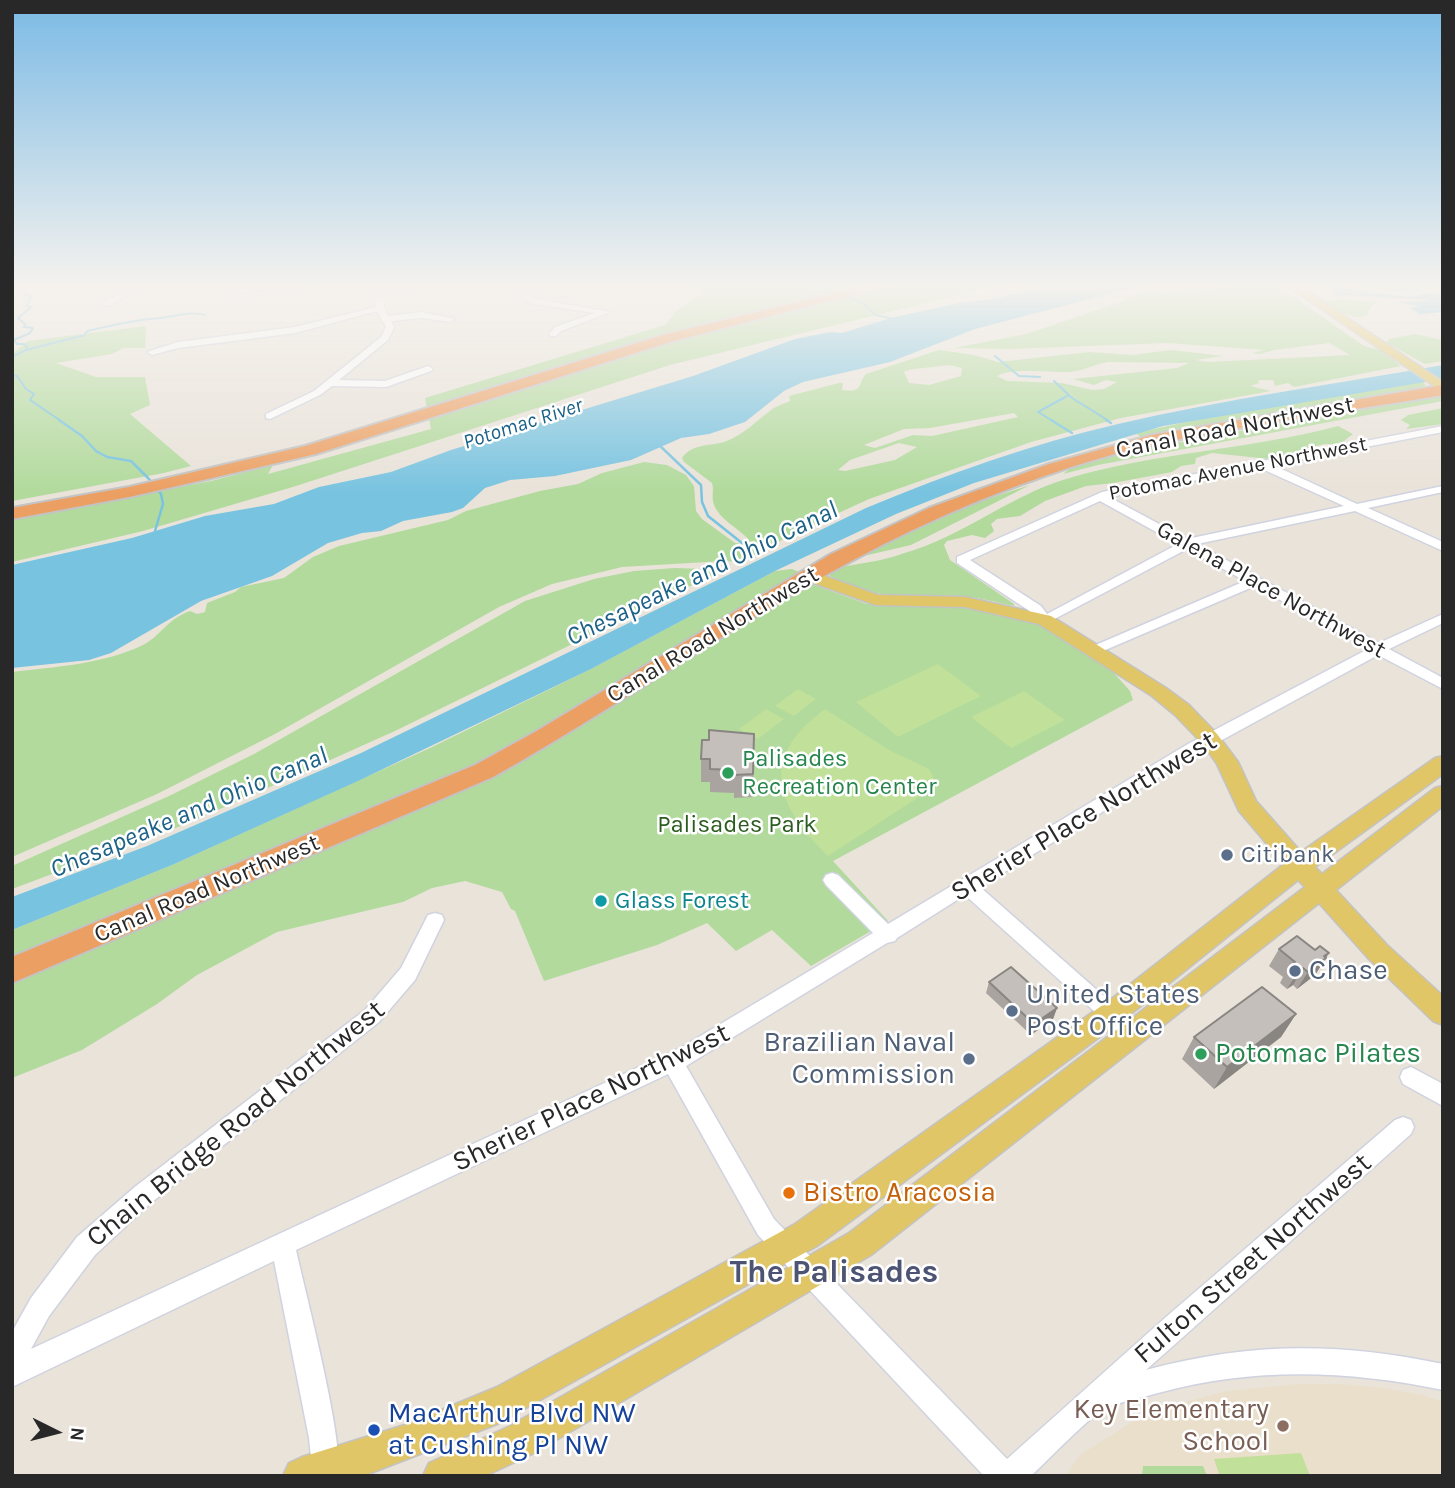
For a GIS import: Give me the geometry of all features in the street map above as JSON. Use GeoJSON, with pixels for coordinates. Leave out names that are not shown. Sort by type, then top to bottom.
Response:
{"type":"FeatureCollection","features":[{"type":"Feature","properties":{"kind":"highway"},"geometry":{"type":"LineString","coordinates":[[226,468],[380,425],[607,353]]}},
{"type":"Feature","properties":{"kind":"highway"},"geometry":{"type":"LineString","coordinates":[[279,458],[619,353]]}},
{"type":"Feature","properties":{"kind":"highway","name":"Canal Road Northwest"},"geometry":{"type":"LineString","coordinates":[[12,970],[484,771],[554,732],[808,575],[902,526],[1086,458],[1172,436],[1441,388]]}},
{"type":"Feature","properties":{"kind":"highway"},"geometry":{"type":"LineString","coordinates":[[386,433],[419,417]]}},
{"type":"Feature","properties":{"kind":"highway"},"geometry":{"type":"LineString","coordinates":[[12,511],[320,452]]}},
{"type":"Feature","properties":{"kind":"main road"},"geometry":{"type":"LineString","coordinates":[[1391,353],[1441,388]]}},
{"type":"Feature","properties":{"kind":"main road"},"geometry":{"type":"LineString","coordinates":[[808,575],[876,600],[965,601],[1045,620],[1096,650],[1174,703],[1210,739],[1227,762],[1247,805],[1299,866],[1378,952],[1443,1013]]}},
{"type":"Feature","properties":{"kind":"main road"},"geometry":{"type":"LineString","coordinates":[[317,1474],[443,1430],[510,1400],[806,1235],[879,1186],[1111,1014],[1299,866],[1443,763]]}},
{"type":"Feature","properties":{"kind":"main road"},"geometry":{"type":"LineString","coordinates":[[442,1476],[521,1440],[860,1244],[1443,794]]}},
{"type":"Feature","properties":{"kind":"street"},"geometry":{"type":"LineString","coordinates":[[270,416],[317,393],[365,353]]}},
{"type":"Feature","properties":{"kind":"street"},"geometry":{"type":"LineString","coordinates":[[328,383],[386,384],[428,369]]}},
{"type":"Feature","properties":{"kind":"street","name":"Potomac Avenue Northwest"},"geometry":{"type":"LineString","coordinates":[[1045,620],[1036,610],[961,560],[1099,496],[1440,431]]}},
{"type":"Feature","properties":{"kind":"street"},"geometry":{"type":"LineString","coordinates":[[1261,464],[1443,547]]}},
{"type":"Feature","properties":{"kind":"street"},"geometry":{"type":"LineString","coordinates":[[1045,620],[1186,544],[1443,489]]}},
{"type":"Feature","properties":{"kind":"street","name":"Galena Place Northwest"},"geometry":{"type":"LineString","coordinates":[[1099,496],[1443,684]]}},
{"type":"Feature","properties":{"kind":"street"},"geometry":{"type":"LineString","coordinates":[[1096,650],[1256,582]]}},
{"type":"Feature","properties":{"kind":"street","name":"Sherier Place Northwest"},"geometry":{"type":"LineString","coordinates":[[12,1374],[44,1356],[672,1062],[744,1023],[1210,739],[1378,649],[1443,618]]}},
{"type":"Feature","properties":{"kind":"street"},"geometry":{"type":"LineString","coordinates":[[832,880],[888,936]]}},
{"type":"Feature","properties":{"kind":"street"},"geometry":{"type":"LineString","coordinates":[[968,887],[1133,1034]]}},
{"type":"Feature","properties":{"kind":"street","name":"Chain Bridge Road Northwest"},"geometry":{"type":"LineString","coordinates":[[12,1362],[40,1307],[86,1247],[144,1194],[372,1016],[408,974],[436,920]]}},
{"type":"Feature","properties":{"kind":"street"},"geometry":{"type":"LineString","coordinates":[[672,1062],[766,1227],[1004,1476]]}},
{"type":"Feature","properties":{"kind":"street"},"geometry":{"type":"LineString","coordinates":[[1411,1077],[1443,1096]]}},
{"type":"Feature","properties":{"kind":"street","name":"Fulton Street Northwest"},"geometry":{"type":"LineString","coordinates":[[1010,1476],[1403,1127]]}},
{"type":"Feature","properties":{"kind":"street"},"geometry":{"type":"LineString","coordinates":[[283,1246],[323,1438],[317,1474]]}},
{"type":"Feature","properties":{"kind":"street"},"geometry":{"type":"LineString","coordinates":[[1096,1397],[1200,1370],[1264,1361],[1345,1361],[1443,1377]]}},
{"type":"Feature","properties":{"kind":"shaded area","name":"Key Elementary School"},"geometry":{"type":"Polygon","coordinates":[[[1298,1384],[1383,1388],[1443,1402],[1443,1476],[1065,1476],[1080,1455],[1138,1418],[1169,1406],[1227,1391],[1298,1384]]]}},
{"type":"Feature","properties":{"kind":"green space"},"geometry":{"type":"Polygon","coordinates":[[[113,353],[56,363],[96,377],[145,377],[150,405],[130,414],[191,466],[12,501],[12,354],[113,353]]]}},
{"type":"Feature","properties":{"kind":"green space"},"geometry":{"type":"Polygon","coordinates":[[[571,353],[718,353],[670,365],[296,486],[143,531],[12,562],[12,518],[211,481],[273,465],[268,474],[431,429],[425,398],[571,353]]]}},
{"type":"Feature","properties":{"kind":"green space"},"geometry":{"type":"Polygon","coordinates":[[[929,353],[963,353],[998,362],[1076,353],[1201,353],[1223,356],[1196,360],[1208,362],[1350,355],[1347,353],[1385,353],[1401,366],[1294,387],[1288,383],[1275,386],[1273,380],[1258,380],[1259,383],[1250,386],[1271,391],[1121,418],[1031,442],[869,499],[793,534],[742,562],[622,567],[552,584],[499,607],[275,734],[157,794],[12,857],[12,672],[78,664],[126,652],[148,642],[169,623],[190,611],[197,614],[205,612],[207,603],[241,587],[284,578],[313,557],[339,546],[448,520],[466,511],[540,491],[578,484],[602,473],[644,462],[667,465],[686,475],[694,486],[696,511],[702,519],[735,543],[747,545],[749,540],[718,513],[713,501],[712,483],[684,462],[682,458],[686,453],[697,447],[734,438],[773,409],[790,401],[789,396],[839,383],[843,383],[842,390],[854,390],[859,387],[866,374],[929,353]],[[1108,362],[1070,372],[1022,371],[997,376],[1007,381],[1062,383],[1092,390],[1104,389],[1117,382],[1106,380],[1094,385],[1073,379],[1177,368],[1189,363],[1108,362]],[[949,365],[904,372],[909,383],[929,385],[961,376],[962,368],[949,365]],[[1014,413],[930,428],[904,429],[864,445],[875,448],[913,435],[932,436],[1018,417],[1014,413]],[[899,443],[850,460],[838,470],[845,471],[895,460],[917,447],[899,443]]]}},
{"type":"Feature","properties":{"kind":"green space"},"geometry":{"type":"Polygon","coordinates":[[[1406,353],[1443,353],[1443,361],[1425,364],[1406,353]]]}},
{"type":"Feature","properties":{"kind":"green space"},"geometry":{"type":"Polygon","coordinates":[[[1423,382],[1426,385],[1412,391],[1277,411],[1254,418],[1234,419],[1141,437],[1135,433],[1210,417],[1423,382]]]}},
{"type":"Feature","properties":{"kind":"green space"},"geometry":{"type":"Polygon","coordinates":[[[1443,394],[1443,401],[1098,465],[1063,474],[1089,461],[1125,451],[1443,394]]]}},
{"type":"Feature","properties":{"kind":"green space"},"geometry":{"type":"Polygon","coordinates":[[[1443,408],[1443,424],[1406,429],[1410,425],[1401,420],[1408,415],[1443,408]]]}},
{"type":"Feature","properties":{"kind":"green space"},"geometry":{"type":"Polygon","coordinates":[[[1338,426],[1353,434],[1340,444],[1324,444],[1269,459],[1212,453],[1196,458],[1195,464],[1181,466],[1172,472],[1086,486],[1045,501],[1020,516],[997,519],[991,524],[994,531],[985,538],[972,535],[947,541],[944,545],[950,560],[1014,606],[966,597],[878,593],[863,590],[830,576],[830,572],[840,568],[917,549],[955,533],[1028,494],[1066,479],[1134,463],[1270,441],[1338,426]]]}},
{"type":"Feature","properties":{"kind":"green space"},"geometry":{"type":"Polygon","coordinates":[[[1030,485],[911,545],[855,558],[963,507],[1030,485]]]}},
{"type":"Feature","properties":{"kind":"green space"},"geometry":{"type":"Polygon","coordinates":[[[704,569],[715,574],[397,730],[317,766],[186,824],[12,889],[12,866],[169,796],[254,754],[525,601],[594,579],[634,571],[704,569]]]}},
{"type":"Feature","properties":{"kind":"green space"},"geometry":{"type":"Polygon","coordinates":[[[792,569],[799,572],[511,747],[454,775],[12,959],[12,930],[172,865],[430,748],[591,669],[775,571],[792,569]]]}},
{"type":"Feature","properties":{"kind":"green space","name":"Palisades Park"},"geometry":{"type":"Polygon","coordinates":[[[809,583],[867,604],[971,607],[1038,623],[1105,663],[1130,691],[1133,700],[833,861],[888,921],[811,966],[772,930],[736,951],[707,923],[657,945],[544,981],[515,911],[511,909],[502,892],[465,881],[432,888],[403,902],[277,932],[197,975],[157,1004],[82,1050],[12,1078],[12,976],[425,804],[809,583]]]}},
{"type":"Feature","properties":{"kind":"green space"},"geometry":{"type":"Polygon","coordinates":[[[938,664],[981,696],[898,737],[856,702],[938,664]]]}},
{"type":"Feature","properties":{"kind":"green space"},"geometry":{"type":"Polygon","coordinates":[[[798,689],[816,699],[794,716],[775,706],[798,689]]]}},
{"type":"Feature","properties":{"kind":"green space"},"geometry":{"type":"Polygon","coordinates":[[[1024,691],[1065,720],[1011,748],[971,717],[1024,691]]]}},
{"type":"Feature","properties":{"kind":"green space"},"geometry":{"type":"Polygon","coordinates":[[[766,709],[784,719],[758,739],[739,729],[766,709]]]}},
{"type":"Feature","properties":{"kind":"green space"},"geometry":{"type":"Polygon","coordinates":[[[825,709],[889,750],[929,769],[934,778],[933,787],[828,856],[796,818],[786,800],[782,781],[783,763],[790,745],[804,727],[825,709]]]}},
{"type":"Feature","properties":{"kind":"green space"},"geometry":{"type":"Polygon","coordinates":[[[1301,1453],[1310,1476],[1220,1476],[1214,1459],[1301,1453]]]}},
{"type":"Feature","properties":{"kind":"green space"},"geometry":{"type":"Polygon","coordinates":[[[1143,1466],[1203,1466],[1207,1476],[1142,1476],[1143,1466]]]}},
{"type":"Feature","properties":{"kind":"water"},"geometry":{"type":"Polygon","coordinates":[[[755,353],[912,353],[890,362],[803,382],[784,391],[745,422],[709,434],[681,438],[631,460],[555,476],[510,480],[485,488],[463,508],[452,512],[403,521],[381,531],[362,533],[328,543],[272,576],[201,601],[111,653],[89,660],[12,668],[12,565],[132,538],[205,516],[274,504],[319,487],[391,472],[451,450],[693,376],[755,353]]]}},
{"type":"Feature","properties":{"kind":"water"},"geometry":{"type":"Polygon","coordinates":[[[1443,365],[1443,379],[1163,426],[974,483],[896,514],[775,571],[591,669],[358,781],[172,865],[12,930],[12,897],[147,846],[361,753],[897,495],[1022,450],[1118,424],[1239,399],[1443,365]]]}},
{"type":"Feature","properties":{"kind":"building"},"geometry":{"type":"Polygon","coordinates":[[[709,730],[754,734],[753,774],[734,775],[735,770],[710,769],[710,759],[701,759],[702,740],[709,740],[709,730]]]}},
{"type":"Feature","properties":{"kind":"building"},"geometry":{"type":"Polygon","coordinates":[[[1297,936],[1315,950],[1320,946],[1329,953],[1308,972],[1303,968],[1298,972],[1290,966],[1295,962],[1279,949],[1297,936]]]}},
{"type":"Feature","properties":{"kind":"building"},"geometry":{"type":"Polygon","coordinates":[[[1011,967],[1057,1008],[1034,1024],[989,982],[1011,967]]]}},
{"type":"Feature","properties":{"kind":"building"},"geometry":{"type":"Polygon","coordinates":[[[1262,987],[1296,1014],[1227,1067],[1194,1037],[1262,987]]]}},
{"type":"Feature","properties":{"kind":"waterway"},"geometry":{"type":"LineString","coordinates":[[12,357],[19,353]]}},
{"type":"Feature","properties":{"kind":"waterway"},"geometry":{"type":"LineString","coordinates":[[995,356],[1019,376],[1040,377]]}},
{"type":"Feature","properties":{"kind":"waterway"},"geometry":{"type":"LineString","coordinates":[[12,375],[17,376],[26,389],[34,394],[30,400],[61,421]]}},
{"type":"Feature","properties":{"kind":"waterway"},"geometry":{"type":"LineString","coordinates":[[1054,381],[1069,395]]}},
{"type":"Feature","properties":{"kind":"waterway"},"geometry":{"type":"LineString","coordinates":[[1053,421],[1038,412],[1069,395]]}},
{"type":"Feature","properties":{"kind":"waterway"},"geometry":{"type":"LineString","coordinates":[[1069,395],[1109,421]]}},
{"type":"Feature","properties":{"kind":"waterway"},"geometry":{"type":"LineString","coordinates":[[59,420],[82,436],[96,451],[107,457],[131,461],[148,478],[161,494],[163,504],[155,531]]}},
{"type":"Feature","properties":{"kind":"waterway"},"geometry":{"type":"LineString","coordinates":[[1051,420],[1072,433]]}},
{"type":"Feature","properties":{"kind":"waterway"},"geometry":{"type":"LineString","coordinates":[[1106,420],[1111,423]]}},
{"type":"Feature","properties":{"kind":"waterway","name":"Chesapeake and Ohio Canal"},"geometry":{"type":"LineString","coordinates":[[658,444],[701,485],[702,502],[708,516],[742,543]]}},
{"type":"Feature","properties":{"kind":"place","name":"Palisades Recreation Center"},"geometry":{"type":"Point","coordinates":[728,773]}},
{"type":"Feature","properties":{"kind":"place","name":"Citibank"},"geometry":{"type":"Point","coordinates":[1227,855]}},
{"type":"Feature","properties":{"kind":"place","name":"Glass Forest"},"geometry":{"type":"Point","coordinates":[601,901]}},
{"type":"Feature","properties":{"kind":"place","name":"Chase"},"geometry":{"type":"Point","coordinates":[1295,971]}},
{"type":"Feature","properties":{"kind":"place","name":"United States Post Office"},"geometry":{"type":"Point","coordinates":[1012,1011]}},
{"type":"Feature","properties":{"kind":"place","name":"Potomac Pilates"},"geometry":{"type":"Point","coordinates":[1201,1054]}},
{"type":"Feature","properties":{"kind":"place","name":"Brazilian Naval Commission"},"geometry":{"type":"Point","coordinates":[969,1059]}},
{"type":"Feature","properties":{"kind":"place","name":"Bistro Aracosia"},"geometry":{"type":"Point","coordinates":[789,1193]}},
{"type":"Feature","properties":{"kind":"place","name":"Key Elementary School"},"geometry":{"type":"Point","coordinates":[1283,1426]}},
{"type":"Feature","properties":{"kind":"place","name":"MacArthur Blvd NW at Cushing Pl NW"},"geometry":{"type":"Point","coordinates":[374,1430]}},
{"type":"Feature","properties":{"kind":"district","name":"The Palisades"},"geometry":{"type":"Point","coordinates":[834,1273]}},
{"type":"Feature","properties":{"kind":"water label","name":"Potomac River"},"geometry":{"type":"Point","coordinates":[523,424]}}]}
